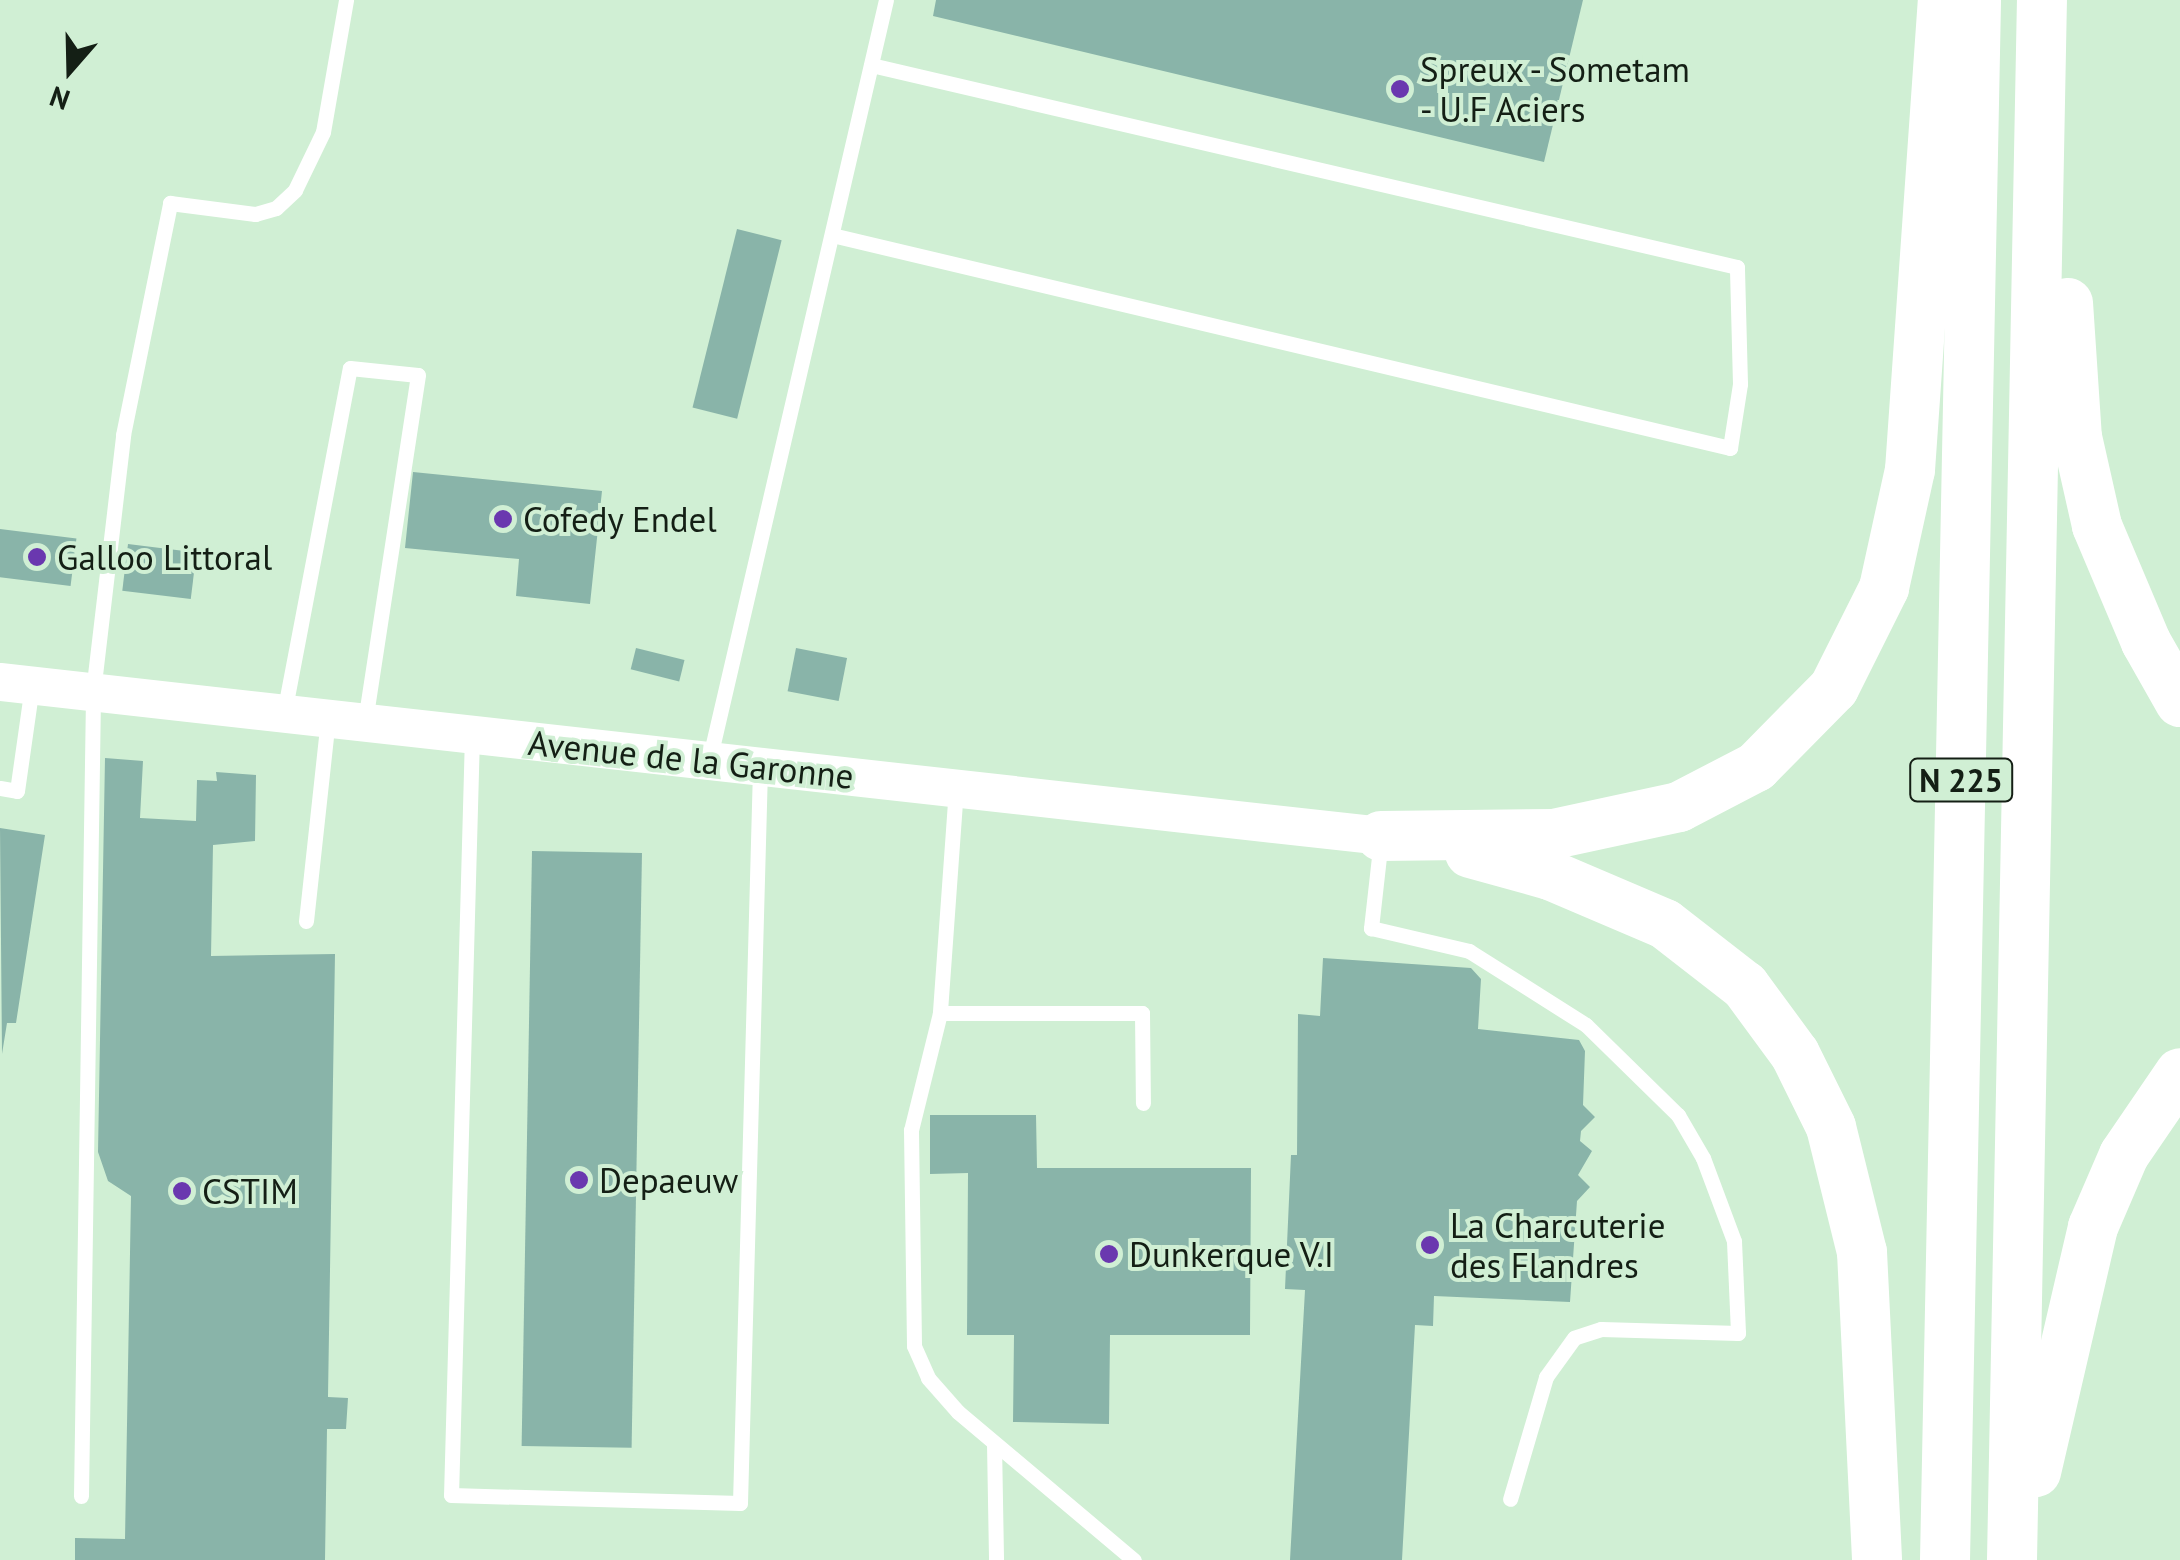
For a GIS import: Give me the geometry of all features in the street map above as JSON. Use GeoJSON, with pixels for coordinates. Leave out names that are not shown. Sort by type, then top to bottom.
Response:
{"type":"FeatureCollection","features":[{"type":"Feature","properties":{"kind":"highway"},"geometry":{"type":"LineString","coordinates":[[1381,836],[1554,834],[1679,807],[1756,767],[1834,688],[1884,588],[1910,470],[1943,0]]}},
{"type":"Feature","properties":{"kind":"highway","name":"N 225"},"geometry":{"type":"LineString","coordinates":[[1945,1560],[1976,0]]}},
{"type":"Feature","properties":{"kind":"highway","name":"N 225"},"geometry":{"type":"LineString","coordinates":[[2014,1560],[2042,0]]}},
{"type":"Feature","properties":{"kind":"highway"},"geometry":{"type":"LineString","coordinates":[[2053,0],[2076,437],[2108,556],[2180,702]]}},
{"type":"Feature","properties":{"kind":"highway"},"geometry":{"type":"LineString","coordinates":[[1381,836],[1523,865],[1636,910],[1728,970],[1777,1026],[1831,1127],[1856,1218],[1868,1315],[1877,1560]]}},
{"type":"Feature","properties":{"kind":"highway"},"geometry":{"type":"LineString","coordinates":[[2014,1560],[2093,1227],[2124,1155],[2180,1073]]}},
{"type":"Feature","properties":{"kind":"street","name":"Avenue de la Garonne"},"geometry":{"type":"LineString","coordinates":[[16,684],[1381,836]]}},
{"type":"Feature","properties":{"kind":"lane"},"geometry":{"type":"LineString","coordinates":[[80,1496],[93,692],[115,484],[170,203],[255,214],[276,208],[295,190],[323,132],[346,0]]}},
{"type":"Feature","properties":{"kind":"lane"},"geometry":{"type":"LineString","coordinates":[[709,761],[886,0]]}},
{"type":"Feature","properties":{"kind":"lane"},"geometry":{"type":"LineString","coordinates":[[832,236],[1730,448],[1740,384],[1737,267],[871,65]]}},
{"type":"Feature","properties":{"kind":"lane"},"geometry":{"type":"LineString","coordinates":[[284,713],[350,368],[418,375],[366,723]]}},
{"type":"Feature","properties":{"kind":"lane"},"geometry":{"type":"LineString","coordinates":[[0,788],[17,791],[16,684]]}},
{"type":"Feature","properties":{"kind":"lane"},"geometry":{"type":"LineString","coordinates":[[306,921],[328,718]]}},
{"type":"Feature","properties":{"kind":"lane"},"geometry":{"type":"LineString","coordinates":[[472,734],[451,1495],[740,1503],[760,767]]}},
{"type":"Feature","properties":{"kind":"lane"},"geometry":{"type":"LineString","coordinates":[[956,788],[940,1013],[912,1117],[912,1329],[928,1378],[994,1443],[1134,1560]]}},
{"type":"Feature","properties":{"kind":"lane"},"geometry":{"type":"LineString","coordinates":[[1381,836],[1372,928],[1469,951],[1586,1025],[1678,1114],[1703,1158],[1734,1241],[1738,1333],[1602,1329],[1574,1338],[1546,1376],[1510,1499]]}},
{"type":"Feature","properties":{"kind":"lane"},"geometry":{"type":"LineString","coordinates":[[940,1013],[1142,1013],[1143,1104]]}},
{"type":"Feature","properties":{"kind":"lane"},"geometry":{"type":"LineString","coordinates":[[994,1443],[996,1560]]}},
{"type":"Feature","properties":{"kind":"building","name":"Spreux - Sometam - U.F Aciers"},"geometry":{"type":"Polygon","coordinates":[[[936,0],[1583,0],[1544,162],[933,16],[936,0]]]}},
{"type":"Feature","properties":{"kind":"building"},"geometry":{"type":"Polygon","coordinates":[[[737,229],[782,240],[737,419],[692,408],[737,229]]]}},
{"type":"Feature","properties":{"kind":"building","name":"Cofedy Endel"},"geometry":{"type":"Polygon","coordinates":[[[413,472],[602,491],[590,604],[516,596],[519,559],[405,548],[413,472]]]}},
{"type":"Feature","properties":{"kind":"building","name":"Galloo Littoral"},"geometry":{"type":"Polygon","coordinates":[[[0,529],[76,538],[71,586],[0,577],[0,529]]]}},
{"type":"Feature","properties":{"kind":"building"},"geometry":{"type":"Polygon","coordinates":[[[128,544],[196,552],[191,599],[122,591],[128,544]]]}},
{"type":"Feature","properties":{"kind":"building"},"geometry":{"type":"Polygon","coordinates":[[[636,648],[685,660],[679,681],[631,669],[636,648]]]}},
{"type":"Feature","properties":{"kind":"building"},"geometry":{"type":"Polygon","coordinates":[[[796,648],[847,658],[839,701],[788,691],[796,648]]]}},
{"type":"Feature","properties":{"kind":"building"},"geometry":{"type":"Polygon","coordinates":[[[105,758],[143,761],[140,818],[196,821],[197,780],[217,781],[216,772],[256,775],[255,841],[213,845],[211,956],[335,954],[328,1397],[348,1398],[346,1429],[327,1429],[325,1560],[75,1560],[75,1538],[125,1539],[131,1196],[108,1181],[98,1152],[105,758]]]}},
{"type":"Feature","properties":{"kind":"building"},"geometry":{"type":"Polygon","coordinates":[[[0,828],[45,835],[16,1023],[7,1023],[2,1054],[0,828]]]}},
{"type":"Feature","properties":{"kind":"building","name":"Depaeuw"},"geometry":{"type":"Polygon","coordinates":[[[532,851],[642,853],[632,1448],[522,1446],[532,851]]]}},
{"type":"Feature","properties":{"kind":"building","name":"La Charcuterie des Flandres"},"geometry":{"type":"Polygon","coordinates":[[[1323,958],[1471,968],[1481,979],[1478,1029],[1579,1040],[1585,1051],[1583,1105],[1595,1117],[1581,1131],[1580,1141],[1592,1151],[1578,1175],[1590,1187],[1577,1201],[1570,1302],[1434,1296],[1433,1326],[1415,1325],[1402,1560],[1290,1560],[1305,1290],[1285,1289],[1291,1155],[1297,1155],[1298,1014],[1320,1016],[1323,958]]]}},
{"type":"Feature","properties":{"kind":"building","name":"Dunkerque V.I"},"geometry":{"type":"Polygon","coordinates":[[[930,1115],[1036,1115],[1037,1168],[1251,1168],[1250,1335],[1110,1335],[1109,1424],[1013,1422],[1014,1335],[967,1335],[968,1173],[930,1174],[930,1115]]]}},
{"type":"Feature","properties":{"kind":"place","name":"Spreux - Sometam - U.F Aciers"},"geometry":{"type":"Point","coordinates":[1400,89]}},
{"type":"Feature","properties":{"kind":"place","name":"Cofedy Endel"},"geometry":{"type":"Point","coordinates":[503,519]}},
{"type":"Feature","properties":{"kind":"place","name":"Galloo Littoral"},"geometry":{"type":"Point","coordinates":[37,557]}},
{"type":"Feature","properties":{"kind":"place","name":"Depaeuw"},"geometry":{"type":"Point","coordinates":[579,1180]}},
{"type":"Feature","properties":{"kind":"place","name":"CSTIM"},"geometry":{"type":"Point","coordinates":[182,1191]}},
{"type":"Feature","properties":{"kind":"place","name":"La Charcuterie des Flandres"},"geometry":{"type":"Point","coordinates":[1430,1245]}},
{"type":"Feature","properties":{"kind":"place","name":"Dunkerque V.I"},"geometry":{"type":"Point","coordinates":[1109,1254]}}]}
